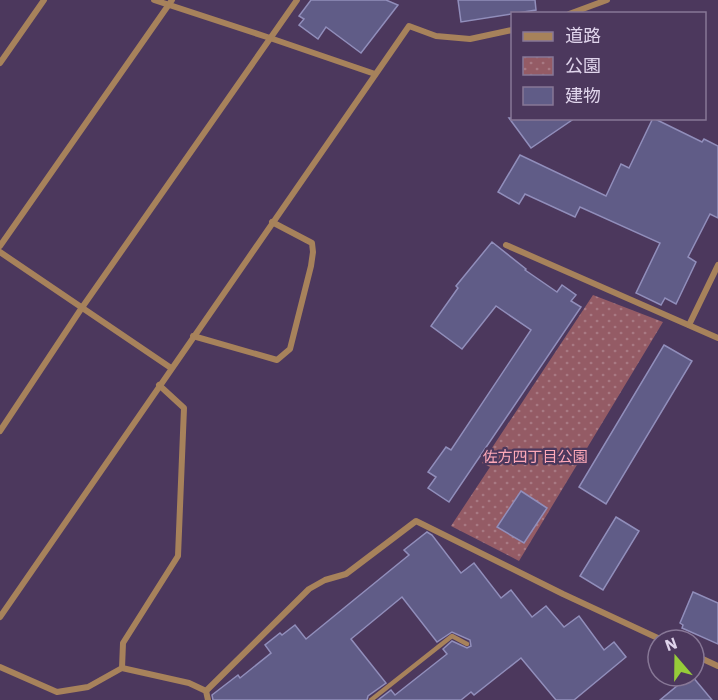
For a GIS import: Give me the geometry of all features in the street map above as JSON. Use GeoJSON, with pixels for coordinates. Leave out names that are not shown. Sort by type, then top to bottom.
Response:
{"type":"FeatureCollection","features":[{"type":"Feature","properties":{"kind":"street"},"geometry":{"type":"LineString","coordinates":[[0,63],[44,0]]}},
{"type":"Feature","properties":{"kind":"street"},"geometry":{"type":"LineString","coordinates":[[154,0],[170,2],[375,74]]}},
{"type":"Feature","properties":{"kind":"street"},"geometry":{"type":"LineString","coordinates":[[0,431],[81,309],[297,0]]}},
{"type":"Feature","properties":{"kind":"street"},"geometry":{"type":"LineString","coordinates":[[574,12],[607,0]]}},
{"type":"Feature","properties":{"kind":"street"},"geometry":{"type":"LineString","coordinates":[[0,246],[170,2]]}},
{"type":"Feature","properties":{"kind":"street"},"geometry":{"type":"LineString","coordinates":[[0,617],[408,26],[436,36],[470,39],[511,30]]}},
{"type":"Feature","properties":{"kind":"street"},"geometry":{"type":"LineString","coordinates":[[193,336],[277,360],[290,349],[311,266],[312,243],[272,222]]}},
{"type":"Feature","properties":{"kind":"street"},"geometry":{"type":"LineString","coordinates":[[506,245],[718,338]]}},
{"type":"Feature","properties":{"kind":"street"},"geometry":{"type":"LineString","coordinates":[[0,252],[171,368]]}},
{"type":"Feature","properties":{"kind":"street"},"geometry":{"type":"LineString","coordinates":[[689,325],[718,265]]}},
{"type":"Feature","properties":{"kind":"street"},"geometry":{"type":"LineString","coordinates":[[122,668],[123,643],[178,556],[184,408],[159,384]]}},
{"type":"Feature","properties":{"kind":"street"},"geometry":{"type":"LineString","coordinates":[[206,691],[309,589],[325,580],[346,574],[416,520],[563,594],[646,633]]}},
{"type":"Feature","properties":{"kind":"street"},"geometry":{"type":"LineString","coordinates":[[0,667],[57,692],[88,687],[122,668],[189,683],[206,691]]}},
{"type":"Feature","properties":{"kind":"street"},"geometry":{"type":"LineString","coordinates":[[206,691],[208,700]]}},
{"type":"Feature","properties":{"kind":"lane"},"geometry":{"type":"LineString","coordinates":[[371,700],[452,636],[467,644]]}},
{"type":"Feature","properties":{"kind":"green space","name":"佐方四丁目公園"},"geometry":{"type":"Polygon","coordinates":[[[593,295],[663,322],[519,561],[451,526],[490,467],[482,463],[593,295]]]}},
{"type":"Feature","properties":{"kind":"building"},"geometry":{"type":"Polygon","coordinates":[[[311,0],[386,0],[398,5],[361,53],[326,27],[318,39],[299,25],[304,19],[299,16],[311,0]]]}},
{"type":"Feature","properties":{"kind":"building"},"geometry":{"type":"Polygon","coordinates":[[[458,0],[535,0],[536,10],[511,12],[511,14],[461,22],[458,0]]]}},
{"type":"Feature","properties":{"kind":"building"},"geometry":{"type":"Polygon","coordinates":[[[509,118],[511,120],[572,120],[531,148],[509,118]]]}},
{"type":"Feature","properties":{"kind":"building"},"geometry":{"type":"Polygon","coordinates":[[[652,120],[657,120],[702,142],[704,139],[718,146],[718,218],[710,214],[688,257],[696,262],[676,304],[665,298],[661,305],[636,293],[660,243],[580,207],[575,217],[525,194],[519,204],[498,192],[520,155],[606,196],[621,164],[629,168],[652,120]]]}},
{"type":"Feature","properties":{"kind":"building"},"geometry":{"type":"Polygon","coordinates":[[[492,242],[525,270],[557,292],[562,285],[576,295],[571,301],[581,307],[449,502],[428,488],[436,477],[428,472],[446,447],[451,450],[531,330],[496,306],[462,349],[431,326],[458,288],[456,286],[492,242]]]}},
{"type":"Feature","properties":{"kind":"building"},"geometry":{"type":"Polygon","coordinates":[[[664,345],[692,361],[606,504],[579,487],[664,345]]]}},
{"type":"Feature","properties":{"kind":"building"},"geometry":{"type":"Polygon","coordinates":[[[521,491],[547,508],[524,543],[497,527],[521,491]]]}},
{"type":"Feature","properties":{"kind":"building"},"geometry":{"type":"Polygon","coordinates":[[[616,517],[639,531],[603,590],[580,576],[616,517]]]}},
{"type":"Feature","properties":{"kind":"building"},"geometry":{"type":"Polygon","coordinates":[[[427,532],[432,535],[461,573],[474,563],[501,598],[511,590],[532,617],[546,606],[564,627],[579,616],[604,650],[614,642],[626,657],[574,700],[556,700],[521,658],[474,695],[471,692],[461,700],[378,700],[391,690],[395,695],[447,654],[443,649],[452,641],[467,648],[471,646],[470,640],[452,632],[437,642],[402,597],[351,639],[386,683],[368,696],[367,700],[213,700],[212,695],[238,675],[240,678],[271,653],[265,645],[280,633],[282,635],[295,625],[306,639],[409,555],[404,550],[427,532]]]}},
{"type":"Feature","properties":{"kind":"building"},"geometry":{"type":"Polygon","coordinates":[[[693,592],[718,603],[718,644],[706,639],[706,628],[682,628],[683,625],[680,623],[693,592]]]}},
{"type":"Feature","properties":{"kind":"building"},"geometry":{"type":"Polygon","coordinates":[[[674,688],[702,688],[712,700],[660,700],[674,688]]]}}]}
